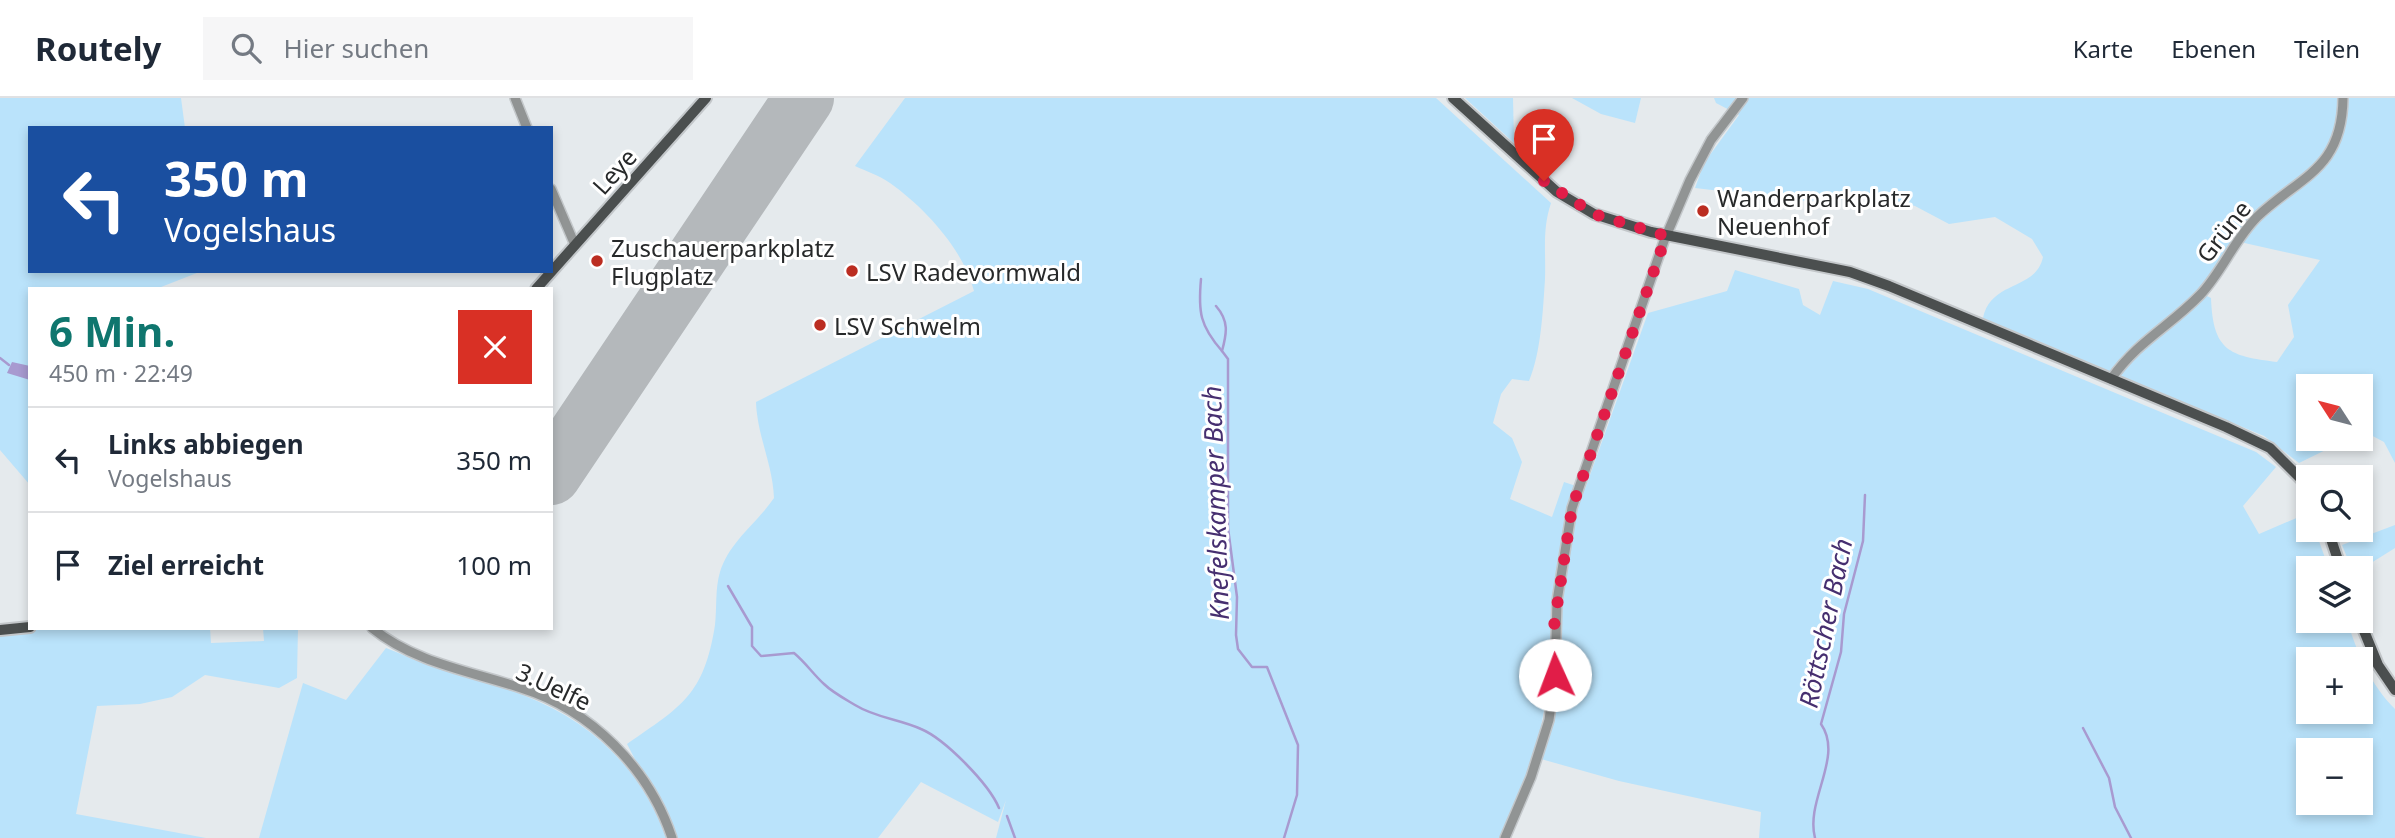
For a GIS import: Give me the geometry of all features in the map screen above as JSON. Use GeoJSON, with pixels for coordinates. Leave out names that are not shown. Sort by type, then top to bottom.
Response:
{"type":"FeatureCollection","features":[{"type":"Feature","properties":{"kind":"main road","name":"Leye"},"geometry":{"type":"LineString","coordinates":[[553,270],[706,98]]}},
{"type":"Feature","properties":{"kind":"main road"},"geometry":{"type":"LineString","coordinates":[[1453,98],[1565,197],[1607,220],[1666,236],[1850,272],[2111,379],[2270,448],[2296,474]]}},
{"type":"Feature","properties":{"kind":"main road","name":"Leye"},"geometry":{"type":"LineString","coordinates":[[538,287],[550,273]]}},
{"type":"Feature","properties":{"kind":"main road"},"geometry":{"type":"LineString","coordinates":[[0,630],[28,627]]}},
{"type":"Feature","properties":{"kind":"main road"},"geometry":{"type":"LineString","coordinates":[[2365,633],[2378,665],[2395,690]]}},
{"type":"Feature","properties":{"kind":"street"},"geometry":{"type":"LineString","coordinates":[[515,98],[526,126]]}},
{"type":"Feature","properties":{"kind":"street"},"geometry":{"type":"LineString","coordinates":[[1505,838],[1531,777],[1549,720],[1555,675],[1554,626],[1572,508],[1666,236],[1705,150],[1743,98]]}},
{"type":"Feature","properties":{"kind":"street","name":"Grüne"},"geometry":{"type":"LineString","coordinates":[[2111,379],[2135,348],[2201,294],[2257,218],[2305,181],[2324,162],[2339,128],[2343,98]]}},
{"type":"Feature","properties":{"kind":"street"},"geometry":{"type":"LineString","coordinates":[[553,194],[575,245]]}},
{"type":"Feature","properties":{"kind":"street","name":"3.Uelfe"},"geometry":{"type":"LineString","coordinates":[[375,630],[405,650],[435,663],[523,688],[585,720],[614,744],[645,781],[672,838]]}},
{"type":"Feature","properties":{"kind":"shaded area"},"geometry":{"type":"Polygon","coordinates":[[[0,98],[181,98],[185,126],[28,126],[28,273],[197,273],[161,287],[28,287],[28,483],[0,450],[0,98]]]}},
{"type":"Feature","properties":{"kind":"shaded area"},"geometry":{"type":"Polygon","coordinates":[[[905,98],[1436,98],[1551,203],[1545,232],[1541,331],[1533,370],[1529,381],[1512,379],[1501,394],[1493,423],[1512,438],[1522,462],[1510,499],[1552,517],[1564,482],[1585,489],[1648,313],[1727,291],[1735,270],[1799,289],[1803,305],[1820,315],[1833,281],[1868,289],[2256,452],[2276,467],[2243,506],[2259,534],[2296,518],[2296,542],[2319,542],[2324,556],[2296,556],[2296,633],[2352,633],[2357,647],[2296,647],[2296,724],[2373,724],[2373,680],[2395,709],[2395,838],[1759,838],[1761,812],[1619,781],[1541,759],[1557,677],[1550,676],[1538,744],[1502,838],[996,838],[1006,800],[998,822],[921,782],[878,838],[676,838],[627,744],[676,708],[688,697],[697,683],[710,649],[715,625],[717,585],[724,561],[774,498],[756,402],[974,291],[961,260],[941,231],[903,193],[855,166],[905,98]]]}},
{"type":"Feature","properties":{"kind":"shaded area"},"geometry":{"type":"Polygon","coordinates":[[[1465,98],[1513,98],[1514,143],[1465,98]]]}},
{"type":"Feature","properties":{"kind":"shaded area"},"geometry":{"type":"Polygon","coordinates":[[[1572,98],[1641,98],[1635,123],[1601,114],[1572,98]]]}},
{"type":"Feature","properties":{"kind":"shaded area"},"geometry":{"type":"Polygon","coordinates":[[[1714,98],[2395,98],[2395,463],[2384,442],[2373,436],[2373,374],[2296,374],[2296,452],[2321,452],[2299,463],[2264,436],[1983,318],[1995,297],[2032,276],[2043,257],[2032,239],[1995,217],[1949,224],[1915,206],[1886,198],[1806,201],[1695,188],[1704,163],[1739,115],[1716,103],[1714,98]],[[2240,242],[2199,292],[2211,298],[2215,330],[2227,348],[2247,357],[2277,362],[2294,337],[2288,305],[2320,260],[2240,242]]]}},
{"type":"Feature","properties":{"kind":"shaded area"},"geometry":{"type":"Polygon","coordinates":[[[12,362],[28,366],[28,379],[7,373],[12,362]]]}},
{"type":"Feature","properties":{"kind":"shaded area"},"geometry":{"type":"Polygon","coordinates":[[[2395,525],[2395,548],[2373,562],[2373,556],[2346,556],[2342,545],[2350,542],[2373,542],[2373,533],[2395,525]]]}},
{"type":"Feature","properties":{"kind":"shaded area"},"geometry":{"type":"Polygon","coordinates":[[[28,628],[210,630],[211,643],[264,641],[263,630],[298,630],[297,678],[279,688],[205,675],[172,697],[140,704],[97,706],[76,814],[206,838],[0,838],[0,631],[28,628]]]}},
{"type":"Feature","properties":{"kind":"shaded area"},"geometry":{"type":"Polygon","coordinates":[[[386,648],[430,666],[523,695],[548,706],[592,733],[628,769],[643,790],[666,838],[259,838],[303,683],[346,700],[386,648]]]}},
{"type":"Feature","properties":{"kind":"waterway","name":"Knefelskamper Bach"},"geometry":{"type":"LineString","coordinates":[[1201,279],[1202,318],[1209,334],[1222,351]]}},
{"type":"Feature","properties":{"kind":"waterway","name":"Knefelskamper Bach"},"geometry":{"type":"LineString","coordinates":[[1216,306],[1225,322],[1226,333],[1222,351],[1228,359],[1228,528],[1237,597],[1238,649],[1252,667],[1267,667],[1298,745],[1297,795],[1284,838]]}},
{"type":"Feature","properties":{"kind":"waterway"},"geometry":{"type":"LineString","coordinates":[[0,358],[9,365]]}},
{"type":"Feature","properties":{"kind":"waterway","name":"Röttscher Bach"},"geometry":{"type":"LineString","coordinates":[[1815,838],[1815,809],[1827,765],[1828,750],[1827,737],[1821,724],[1841,652],[1844,614],[1863,541],[1865,495]]}},
{"type":"Feature","properties":{"kind":"waterway"},"geometry":{"type":"LineString","coordinates":[[728,586],[752,627],[752,646],[761,656],[794,653],[827,687],[847,700],[871,713],[931,734],[954,752],[976,775],[999,808]]}},
{"type":"Feature","properties":{"kind":"waterway"},"geometry":{"type":"LineString","coordinates":[[2083,728],[2109,778],[2115,807],[2131,838]]}},
{"type":"Feature","properties":{"kind":"waterway"},"geometry":{"type":"LineString","coordinates":[[1007,816],[1015,838]]}},
{"type":"Feature","properties":{"kind":"runway"},"geometry":{"type":"LineString","coordinates":[[553,472],[804,98]]}},
{"type":"Feature","properties":{"kind":"place","name":"Wanderparkplatz Neuenhof"},"geometry":{"type":"Point","coordinates":[1703,211]}},
{"type":"Feature","properties":{"kind":"place","name":"Zuschauerparkplatz Flugplatz"},"geometry":{"type":"Point","coordinates":[597,261]}},
{"type":"Feature","properties":{"kind":"place","name":"LSV Radevormwald"},"geometry":{"type":"Point","coordinates":[852,271]}},
{"type":"Feature","properties":{"kind":"place","name":"LSV Schwelm"},"geometry":{"type":"Point","coordinates":[820,325]}},
{"type":"Feature","properties":{"kind":"route"},"geometry":{"type":"LineString","coordinates":[[1544,181],[1594,214],[1620,225],[1666,236],[1657,270],[1572,508],[1554,626],[1555,675]]}}]}
